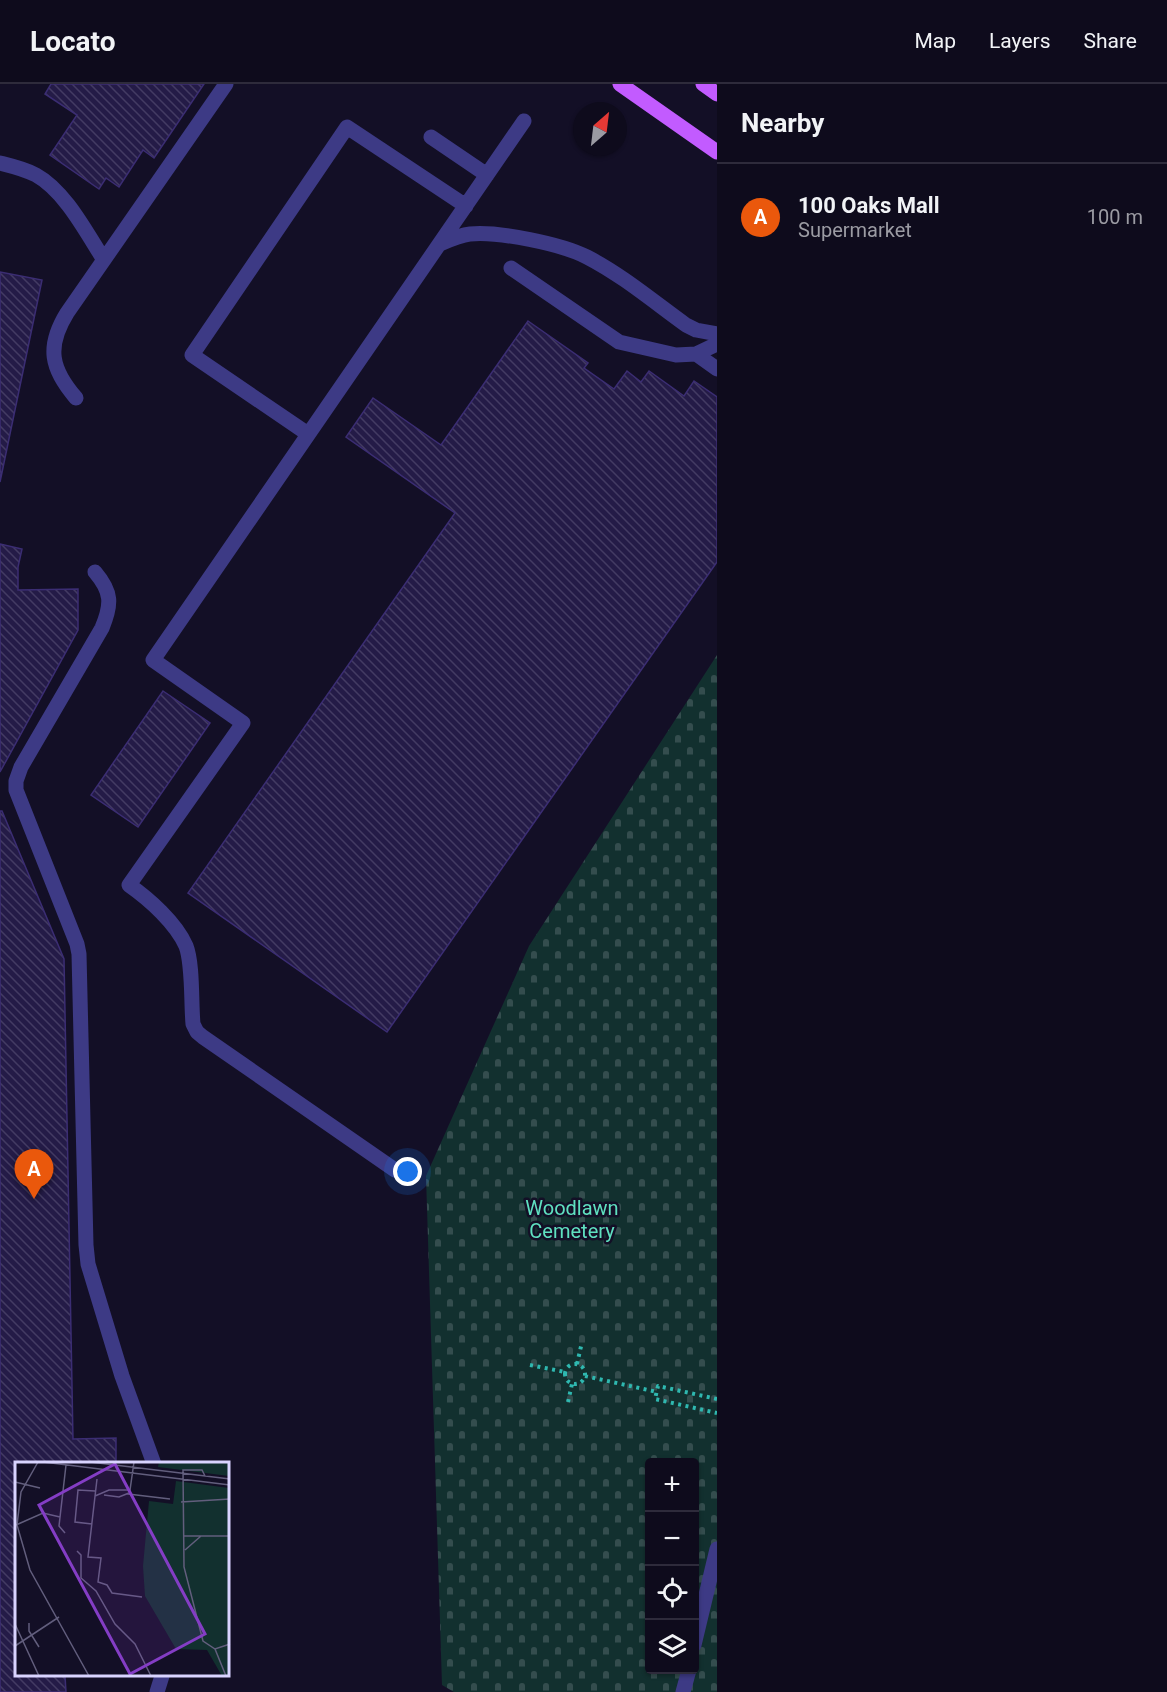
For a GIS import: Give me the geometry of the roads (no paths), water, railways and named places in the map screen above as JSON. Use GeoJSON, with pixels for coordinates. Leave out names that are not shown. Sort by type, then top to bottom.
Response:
{"type":"FeatureCollection","features":[{"type":"Feature","properties":{"kind":"main road"},"geometry":{"type":"LineString","coordinates":[[620,84],[717,152]]}},
{"type":"Feature","properties":{"kind":"main road"},"geometry":{"type":"LineString","coordinates":[[703,84],[717,94]]}},
{"type":"Feature","properties":{"kind":"lane"},"geometry":{"type":"LineString","coordinates":[[76,398],[64,382],[54,358],[54,339],[61,322],[226,84]]}},
{"type":"Feature","properties":{"kind":"lane"},"geometry":{"type":"LineString","coordinates":[[395,1170],[197,1032],[193,1024],[190,966],[186,946],[175,929],[146,897],[129,885],[243,723],[153,660],[524,121]]}},
{"type":"Feature","properties":{"kind":"lane"},"geometry":{"type":"LineString","coordinates":[[308,434],[192,355],[347,127],[466,206]]}},
{"type":"Feature","properties":{"kind":"lane"},"geometry":{"type":"LineString","coordinates":[[431,137],[487,175]]}},
{"type":"Feature","properties":{"kind":"lane"},"geometry":{"type":"LineString","coordinates":[[0,163],[29,172],[52,186],[74,214],[104,260]]}},
{"type":"Feature","properties":{"kind":"lane"},"geometry":{"type":"LineString","coordinates":[[440,244],[468,234],[489,233],[568,249],[587,257],[621,278],[686,325],[696,330],[717,334]]}},
{"type":"Feature","properties":{"kind":"lane"},"geometry":{"type":"LineString","coordinates":[[511,268],[616,340],[676,355],[696,354],[717,344]]}},
{"type":"Feature","properties":{"kind":"lane"},"geometry":{"type":"LineString","coordinates":[[696,354],[717,369]]}},
{"type":"Feature","properties":{"kind":"lane"},"geometry":{"type":"LineString","coordinates":[[94,572],[108,590],[110,603],[108,616],[21,767],[16,781],[16,790],[77,944],[88,1264],[122,1376],[153,1462]]}},
{"type":"Feature","properties":{"kind":"lane"},"geometry":{"type":"LineString","coordinates":[[699,1624],[717,1549]]}},
{"type":"Feature","properties":{"kind":"lane"},"geometry":{"type":"LineString","coordinates":[[683,1692],[688,1674]]}},
{"type":"Feature","properties":{"kind":"lane"},"geometry":{"type":"LineString","coordinates":[[157,1692],[162,1677]]}},
{"type":"Feature","properties":{"kind":"place","name":"100 Oaks Mall"},"geometry":{"type":"Point","coordinates":[34,1199]}},
{"type":"Feature","properties":{"kind":"park label","name":"Woodlawn Cemetery"},"geometry":{"type":"Point","coordinates":[572,1220]}}]}
